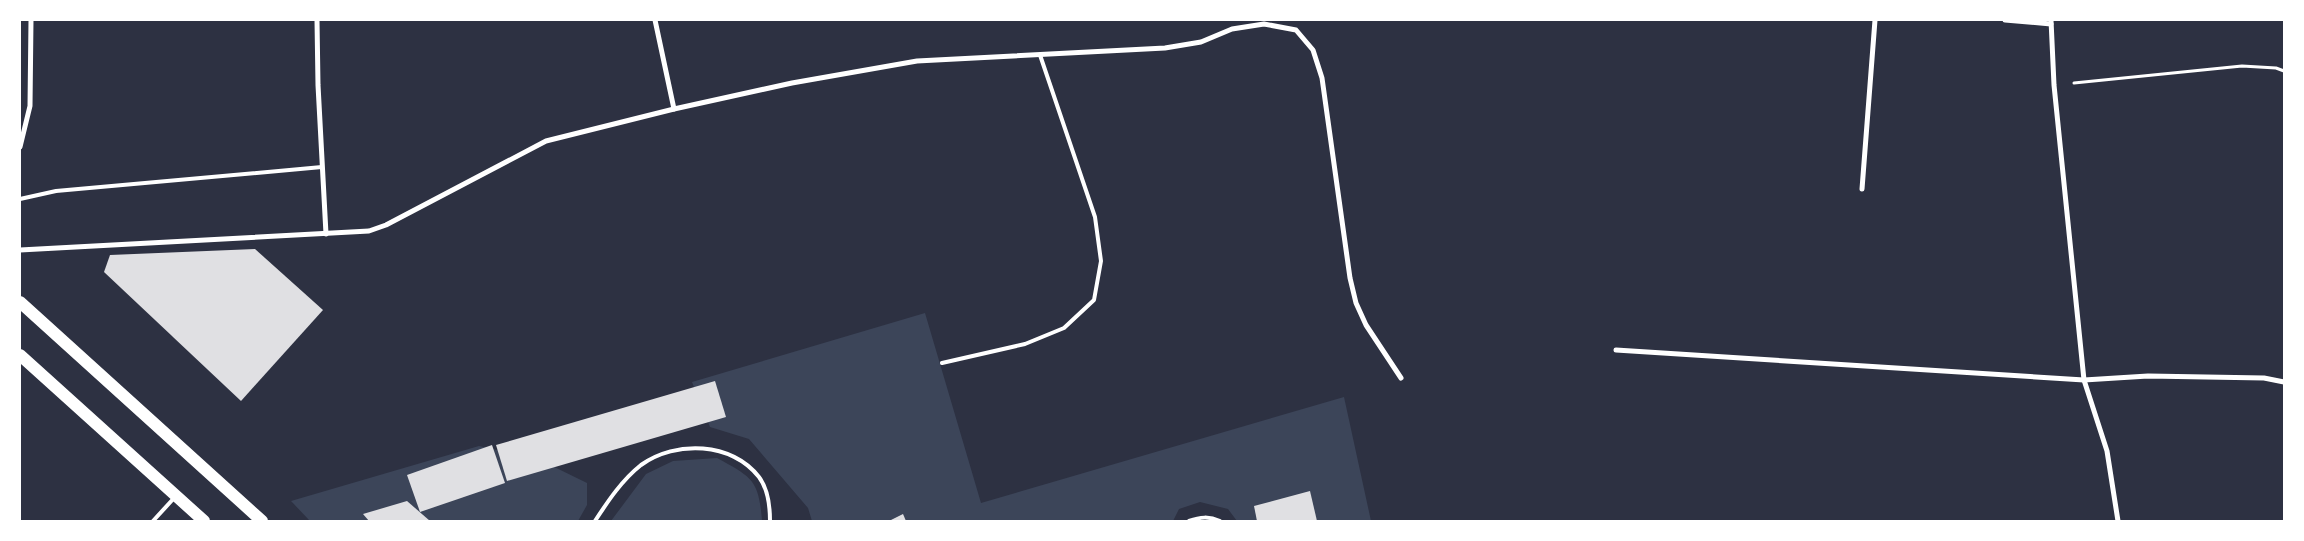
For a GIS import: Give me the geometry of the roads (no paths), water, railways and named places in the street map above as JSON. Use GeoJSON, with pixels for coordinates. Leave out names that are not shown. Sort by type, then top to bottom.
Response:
{"type":"FeatureCollection","features":[{"type":"Feature","properties":{"kind":"main road"},"geometry":{"type":"LineString","coordinates":[[20,302],[262,521]]}},
{"type":"Feature","properties":{"kind":"main road"},"geometry":{"type":"LineString","coordinates":[[20,355],[204,521]]}},
{"type":"Feature","properties":{"kind":"street"},"geometry":{"type":"LineString","coordinates":[[20,147],[30,106],[31,20]]}},
{"type":"Feature","properties":{"kind":"street"},"geometry":{"type":"LineString","coordinates":[[317,20],[326,234]]}},
{"type":"Feature","properties":{"kind":"street"},"geometry":{"type":"LineString","coordinates":[[655,20],[674,109]]}},
{"type":"Feature","properties":{"kind":"street"},"geometry":{"type":"LineString","coordinates":[[1862,189],[1875,20]]}},
{"type":"Feature","properties":{"kind":"street"},"geometry":{"type":"LineString","coordinates":[[2005,20],[2051,22],[2054,85],[2084,380],[2106,451],[2118,521]]}},
{"type":"Feature","properties":{"kind":"street"},"geometry":{"type":"LineString","coordinates":[[20,250],[368,231],[386,225],[546,141],[674,109],[792,83],[917,61],[1165,48],[1201,42],[1232,29],[1264,24],[1296,30],[1313,50],[1322,78],[1350,278],[1356,303],[1366,325],[1401,378]]}},
{"type":"Feature","properties":{"kind":"street"},"geometry":{"type":"LineString","coordinates":[[1616,350],[2084,380],[2148,376],[2264,378],[2284,382]]}},
{"type":"Feature","properties":{"kind":"lane"},"geometry":{"type":"LineString","coordinates":[[942,363],[1025,344],[1064,328],[1094,300],[1101,261],[1095,217],[1040,55]]}},
{"type":"Feature","properties":{"kind":"lane"},"geometry":{"type":"LineString","coordinates":[[20,199],[56,191],[322,166]]}},
{"type":"Feature","properties":{"kind":"lane"},"geometry":{"type":"LineString","coordinates":[[595,521],[618,487],[642,465],[663,453],[686,449],[716,450],[742,459],[760,478],[770,505],[770,521]]}},
{"type":"Feature","properties":{"kind":"lane"},"geometry":{"type":"LineString","coordinates":[[153,521],[176,496]]}},
{"type":"Feature","properties":{"kind":"lane"},"geometry":{"type":"LineString","coordinates":[[1189,521],[1199,517],[1210,517],[1220,521]]}}]}
